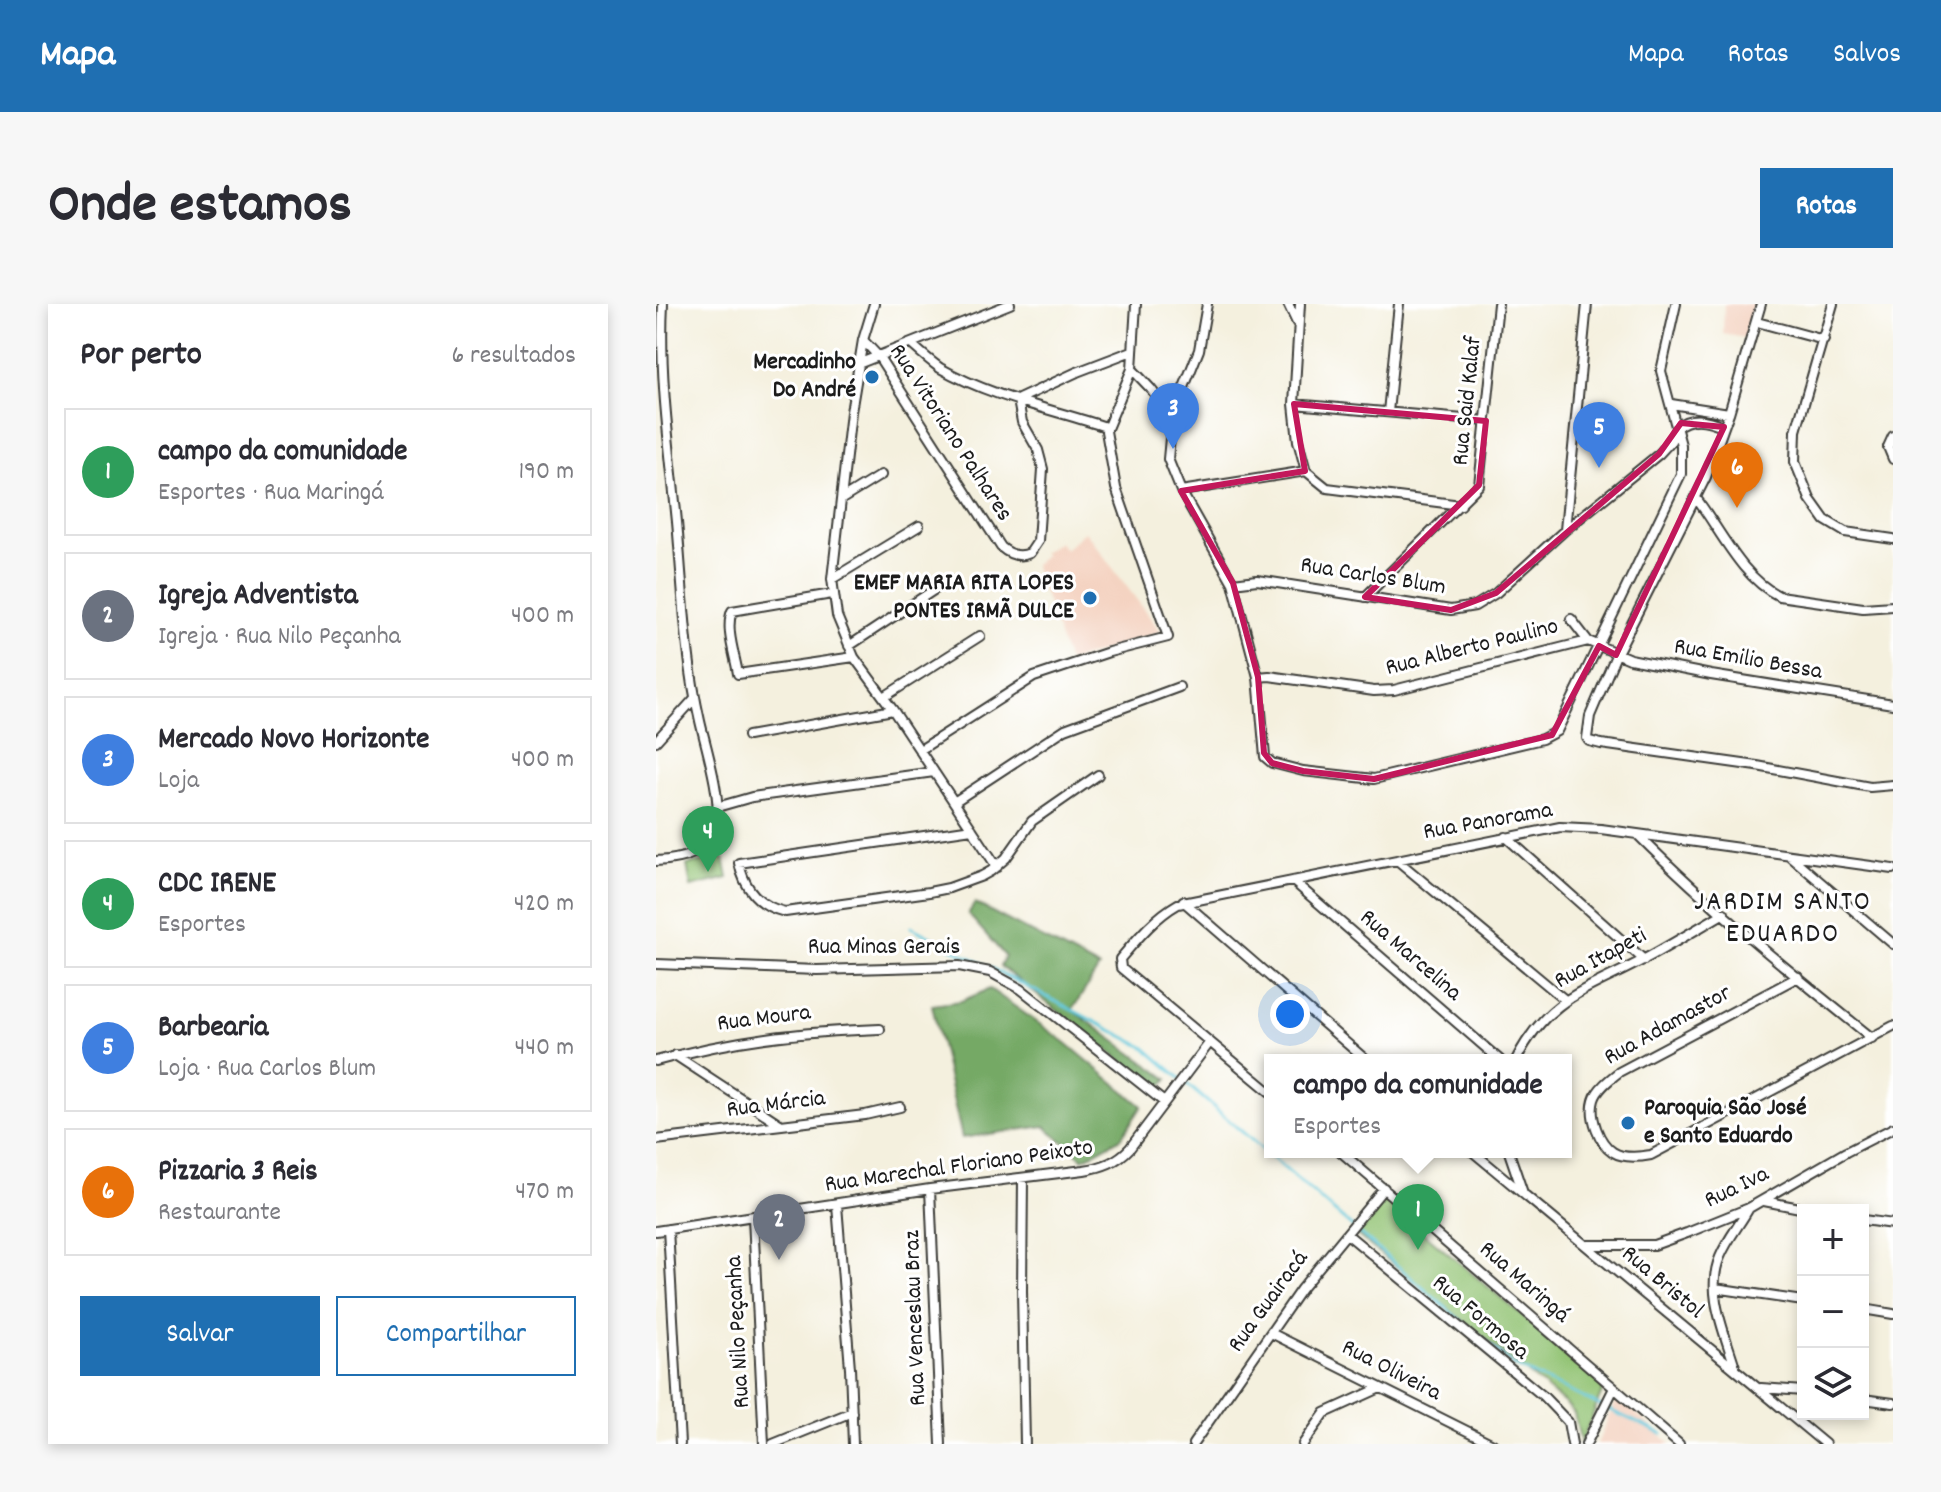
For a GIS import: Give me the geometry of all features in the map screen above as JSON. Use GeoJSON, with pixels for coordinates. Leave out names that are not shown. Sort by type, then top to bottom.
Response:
{"type":"FeatureCollection","features":[{"type":"Feature","properties":{"kind":"street"},"geometry":{"type":"LineString","coordinates":[[656,861],[673,860],[697,851],[715,833],[717,807],[695,698],[665,395],[663,304]]}},
{"type":"Feature","properties":{"kind":"street"},"geometry":{"type":"LineString","coordinates":[[874,304],[858,364],[832,594],[837,616],[854,657],[893,710],[997,867]]}},
{"type":"Feature","properties":{"kind":"street"},"geometry":{"type":"LineString","coordinates":[[858,364],[1010,304]]}},
{"type":"Feature","properties":{"kind":"street"},"geometry":{"type":"LineString","coordinates":[[920,750],[1034,677],[1109,652],[1168,637],[1116,488],[1106,427],[1132,369],[1136,304]]}},
{"type":"Feature","properties":{"kind":"street"},"geometry":{"type":"LineString","coordinates":[[1207,304],[1199,350],[1172,417],[1168,459],[1181,491],[1233,583],[1258,677],[1265,757],[1272,763],[1315,774],[1352,779],[1393,776],[1542,739],[1557,731],[1681,474],[1683,458],[1661,371],[1676,304]]}},
{"type":"Feature","properties":{"kind":"street"},"geometry":{"type":"LineString","coordinates":[[1288,304],[1297,323]]}},
{"type":"Feature","properties":{"kind":"street"},"geometry":{"type":"LineString","coordinates":[[1300,304],[1294,404],[1298,441],[1306,471],[1327,488],[1461,505]]}},
{"type":"Feature","properties":{"kind":"street"},"geometry":{"type":"LineString","coordinates":[[1388,412],[1399,304]]}},
{"type":"Feature","properties":{"kind":"street","name":"Rua Said Kalaf"},"geometry":{"type":"LineString","coordinates":[[1365,597],[1461,505],[1481,480],[1498,304]]}},
{"type":"Feature","properties":{"kind":"street"},"geometry":{"type":"LineString","coordinates":[[1565,530],[1587,304]]}},
{"type":"Feature","properties":{"kind":"street"},"geometry":{"type":"LineString","coordinates":[[1761,304],[1729,413],[1696,498],[1616,655],[1590,716],[1587,734],[1589,741],[1870,787],[1893,785]]}},
{"type":"Feature","properties":{"kind":"street"},"geometry":{"type":"LineString","coordinates":[[1833,304],[1794,438],[1795,462],[1810,499],[1825,520],[1845,532],[1893,539]]}},
{"type":"Feature","properties":{"kind":"street"},"geometry":{"type":"LineString","coordinates":[[1757,322],[1824,340]]}},
{"type":"Feature","properties":{"kind":"street","name":"Rua Vitoriano Palhares"},"geometry":{"type":"LineString","coordinates":[[863,340],[879,357],[1001,547],[1019,556],[1030,553],[1038,541],[1043,469],[1038,450],[1022,422],[1018,400]]}},
{"type":"Feature","properties":{"kind":"street"},"geometry":{"type":"LineString","coordinates":[[911,344],[941,368],[1018,400],[1106,427]]}},
{"type":"Feature","properties":{"kind":"street"},"geometry":{"type":"LineString","coordinates":[[1018,400],[1084,369],[1132,351]]}},
{"type":"Feature","properties":{"kind":"street"},"geometry":{"type":"LineString","coordinates":[[1132,369],[1172,417]]}},
{"type":"Feature","properties":{"kind":"street"},"geometry":{"type":"LineString","coordinates":[[1294,404],[1486,421]]}},
{"type":"Feature","properties":{"kind":"street"},"geometry":{"type":"LineString","coordinates":[[1671,404],[1729,413]]}},
{"type":"Feature","properties":{"kind":"street"},"geometry":{"type":"LineString","coordinates":[[1676,428],[1693,420],[1724,427]]}},
{"type":"Feature","properties":{"kind":"street","name":"Rua Carlos Blum"},"geometry":{"type":"LineString","coordinates":[[1233,583],[1257,580],[1451,610],[1475,606],[1496,593],[1565,530],[1659,454],[1671,441],[1676,428]]}},
{"type":"Feature","properties":{"kind":"street"},"geometry":{"type":"LineString","coordinates":[[1893,436],[1888,447],[1893,459]]}},
{"type":"Feature","properties":{"kind":"street"},"geometry":{"type":"LineString","coordinates":[[1181,491],[1306,471]]}},
{"type":"Feature","properties":{"kind":"street"},"geometry":{"type":"LineString","coordinates":[[842,499],[881,475]]}},
{"type":"Feature","properties":{"kind":"street"},"geometry":{"type":"LineString","coordinates":[[1696,498],[1749,573],[1771,592],[1779,596],[1863,608],[1893,606]]}},
{"type":"Feature","properties":{"kind":"street"},"geometry":{"type":"LineString","coordinates":[[832,579],[919,526]]}},
{"type":"Feature","properties":{"kind":"street"},"geometry":{"type":"LineString","coordinates":[[849,646],[949,580]]}},
{"type":"Feature","properties":{"kind":"street"},"geometry":{"type":"LineString","coordinates":[[832,594],[732,611],[731,637],[738,674],[854,657]]}},
{"type":"Feature","properties":{"kind":"street"},"geometry":{"type":"LineString","coordinates":[[1571,619],[1588,641]]}},
{"type":"Feature","properties":{"kind":"street"},"geometry":{"type":"LineString","coordinates":[[884,697],[980,636]]}},
{"type":"Feature","properties":{"kind":"street","name":"Rua Alberto Paulino"},"geometry":{"type":"LineString","coordinates":[[1258,677],[1383,691],[1588,641],[1599,646]]}},
{"type":"Feature","properties":{"kind":"street","name":"Rua Emilio Bessa"},"geometry":{"type":"LineString","coordinates":[[1599,646],[1616,655],[1711,675],[1893,704]]}},
{"type":"Feature","properties":{"kind":"street"},"geometry":{"type":"LineString","coordinates":[[954,802],[1065,729],[1179,687]]}},
{"type":"Feature","properties":{"kind":"street"},"geometry":{"type":"LineString","coordinates":[[656,741],[695,698]]}},
{"type":"Feature","properties":{"kind":"street"},"geometry":{"type":"LineString","coordinates":[[748,736],[893,710]]}},
{"type":"Feature","properties":{"kind":"street"},"geometry":{"type":"LineString","coordinates":[[717,807],[752,797],[934,772]]}},
{"type":"Feature","properties":{"kind":"street"},"geometry":{"type":"LineString","coordinates":[[972,829],[739,863],[749,890],[771,908],[785,912],[949,888],[997,867],[1032,821],[1098,775]]}},
{"type":"Feature","properties":{"kind":"street","name":"Rua Panorama"},"geometry":{"type":"LineString","coordinates":[[1210,1042],[1123,970],[1119,963],[1162,914],[1183,901],[1560,827],[1601,829],[1893,869]]}},
{"type":"Feature","properties":{"kind":"street"},"geometry":{"type":"LineString","coordinates":[[1637,835],[1681,878],[1872,1038]]}},
{"type":"Feature","properties":{"kind":"street"},"geometry":{"type":"LineString","coordinates":[[1506,837],[1644,960]]}},
{"type":"Feature","properties":{"kind":"street"},"geometry":{"type":"LineString","coordinates":[[1790,855],[1893,944]]}},
{"type":"Feature","properties":{"kind":"street"},"geometry":{"type":"LineString","coordinates":[[1397,860],[1564,999]]}},
{"type":"Feature","properties":{"kind":"street","name":"Rua Marcelina"},"geometry":{"type":"LineString","coordinates":[[1293,881],[1493,1054]]}},
{"type":"Feature","properties":{"kind":"street"},"geometry":{"type":"LineString","coordinates":[[1183,901],[1359,1054]]}},
{"type":"Feature","properties":{"kind":"street","name":"Rua Itapeti"},"geometry":{"type":"LineString","coordinates":[[1519,1054],[1540,1023],[1564,999],[1644,960],[1724,913]]}},
{"type":"Feature","properties":{"kind":"street","name":"Rua Minas Gerais"},"geometry":{"type":"LineString","coordinates":[[656,964],[817,970],[959,966],[990,972],[1021,989],[1164,1102]]}},
{"type":"Feature","properties":{"kind":"street","name":"Rua Adamastor"},"geometry":{"type":"LineString","coordinates":[[1798,977],[1619,1072],[1594,1100],[1593,1113],[1601,1140],[1613,1152],[1638,1157],[1651,1155],[1893,1026]]}},
{"type":"Feature","properties":{"kind":"street","name":"Rua Moura"},"geometry":{"type":"LineString","coordinates":[[656,1061],[741,1040],[880,1029]]}},
{"type":"Feature","properties":{"kind":"street"},"geometry":{"type":"LineString","coordinates":[[1210,1042],[1264,1087]]}},
{"type":"Feature","properties":{"kind":"street","name":"Rua Marechal Floriano Peixoto"},"geometry":{"type":"LineString","coordinates":[[656,1231],[930,1189],[1098,1168],[1121,1158],[1210,1042]]}},
{"type":"Feature","properties":{"kind":"street"},"geometry":{"type":"LineString","coordinates":[[675,1055],[780,1124]]}},
{"type":"Feature","properties":{"kind":"street","name":"Rua Márcia"},"geometry":{"type":"LineString","coordinates":[[656,1140],[865,1115],[900,1107]]}},
{"type":"Feature","properties":{"kind":"street","name":"Rua Iva"},"geometry":{"type":"LineString","coordinates":[[1587,1245],[1654,1245],[1749,1208],[1891,1130]]}},
{"type":"Feature","properties":{"kind":"street","name":"Rua Maringá"},"geometry":{"type":"LineString","coordinates":[[1348,1158],[1679,1444]]}},
{"type":"Feature","properties":{"kind":"street","name":"Rua Bristol"},"geometry":{"type":"LineString","coordinates":[[1480,1158],[1825,1444]]}},
{"type":"Feature","properties":{"kind":"street"},"geometry":{"type":"LineString","coordinates":[[1511,1158],[1524,1195]]}},
{"type":"Feature","properties":{"kind":"street"},"geometry":{"type":"LineString","coordinates":[[1023,1178],[1025,1444]]}},
{"type":"Feature","properties":{"kind":"street","name":"Rua Guairacá"},"geometry":{"type":"LineString","coordinates":[[1193,1444],[1301,1289],[1384,1188]]}},
{"type":"Feature","properties":{"kind":"street","name":"Rua Venceslau Braz"},"geometry":{"type":"LineString","coordinates":[[930,1189],[941,1444]]}},
{"type":"Feature","properties":{"kind":"street"},"geometry":{"type":"LineString","coordinates":[[1763,1201],[1797,1208]]}},
{"type":"Feature","properties":{"kind":"street"},"geometry":{"type":"LineString","coordinates":[[837,1205],[853,1444]]}},
{"type":"Feature","properties":{"kind":"street"},"geometry":{"type":"LineString","coordinates":[[1735,1368],[1718,1312],[1715,1288],[1720,1257],[1749,1208]]}},
{"type":"Feature","properties":{"kind":"street","name":"Rua Nilo Peçanha"},"geometry":{"type":"LineString","coordinates":[[753,1217],[764,1444]]}},
{"type":"Feature","properties":{"kind":"street"},"geometry":{"type":"LineString","coordinates":[[1869,1221],[1893,1224]]}},
{"type":"Feature","properties":{"kind":"street"},"geometry":{"type":"LineString","coordinates":[[668,1229],[680,1444]]}},
{"type":"Feature","properties":{"kind":"street","name":"Rua Formosa"},"geometry":{"type":"LineString","coordinates":[[1347,1234],[1543,1396],[1568,1422],[1572,1444]]}},
{"type":"Feature","properties":{"kind":"street"},"geometry":{"type":"LineString","coordinates":[[1715,1288],[1797,1300]]}},
{"type":"Feature","properties":{"kind":"street"},"geometry":{"type":"LineString","coordinates":[[1869,1310],[1893,1314]]}},
{"type":"Feature","properties":{"kind":"street","name":"Rua Oliveira"},"geometry":{"type":"LineString","coordinates":[[1271,1333],[1493,1444]]}},
{"type":"Feature","properties":{"kind":"street"},"geometry":{"type":"LineString","coordinates":[[1303,1444],[1325,1413],[1380,1388]]}},
{"type":"Feature","properties":{"kind":"street"},"geometry":{"type":"LineString","coordinates":[[1586,1444],[1614,1388]]}},
{"type":"Feature","properties":{"kind":"street"},"geometry":{"type":"LineString","coordinates":[[1761,1388],[1797,1391]]}},
{"type":"Feature","properties":{"kind":"street"},"geometry":{"type":"LineString","coordinates":[[1869,1400],[1893,1403]]}},
{"type":"Feature","properties":{"kind":"street"},"geometry":{"type":"LineString","coordinates":[[773,1444],[852,1412]]}},
{"type":"Feature","properties":{"kind":"highlighted area"},"geometry":{"type":"Polygon","coordinates":[[[1294,404],[1486,421],[1479,485],[1365,597],[1451,610],[1496,593],[1659,454],[1681,423],[1724,427],[1616,655],[1599,646],[1552,735],[1374,779],[1303,771],[1272,763],[1264,753],[1258,677],[1233,583],[1181,491],[1305,471],[1294,404]]]}},
{"type":"Feature","properties":{"kind":"shaded area"},"geometry":{"type":"Polygon","coordinates":[[[1724,304],[1755,304],[1745,338],[1723,334],[1724,304]]]}},
{"type":"Feature","properties":{"kind":"shaded area","name":"EMEF MARIA RITA LOPES PONTES IRMÃ DULCE"},"geometry":{"type":"Polygon","coordinates":[[[1085,531],[1161,632],[1068,662],[1034,564],[1045,556],[1042,552],[1059,542],[1065,549],[1085,531]]]}},
{"type":"Feature","properties":{"kind":"shaded area"},"geometry":{"type":"Polygon","coordinates":[[[1615,1402],[1632,1410],[1671,1444],[1597,1444],[1615,1402]]]}},
{"type":"Feature","properties":{"kind":"green space"},"geometry":{"type":"Polygon","coordinates":[[[724,858],[728,878],[691,887],[687,865],[724,858]]]}},
{"type":"Feature","properties":{"kind":"green space"},"geometry":{"type":"Polygon","coordinates":[[[975,903],[1099,968],[1072,1010],[1168,1079],[1159,1090],[1000,966],[1005,956],[968,914],[975,903]]]}},
{"type":"Feature","properties":{"kind":"green space"},"geometry":{"type":"Polygon","coordinates":[[[990,989],[1065,1042],[1142,1106],[1121,1138],[1083,1159],[1045,1126],[962,1138],[932,1005],[961,1001],[990,989]]]}},
{"type":"Feature","properties":{"kind":"green space"},"geometry":{"type":"Polygon","coordinates":[[[1382,1198],[1605,1385],[1581,1443],[1574,1413],[1567,1405],[1356,1234],[1382,1198]]]}},
{"type":"Feature","properties":{"kind":"waterway"},"geometry":{"type":"LineString","coordinates":[[911,927],[1144,1047],[1264,1151]]}},
{"type":"Feature","properties":{"kind":"waterway"},"geometry":{"type":"LineString","coordinates":[[1272,1158],[1512,1365],[1662,1434]]}},
{"type":"Feature","properties":{"kind":"place","name":"Mercadinho Do André"},"geometry":{"type":"Point","coordinates":[872,377]}},
{"type":"Feature","properties":{"kind":"place","name":"Mercado Novo Horizonte"},"geometry":{"type":"Point","coordinates":[1173,449]}},
{"type":"Feature","properties":{"kind":"place","name":"Barbearia"},"geometry":{"type":"Point","coordinates":[1599,468]}},
{"type":"Feature","properties":{"kind":"place","name":"Pizzaria 3 Reis"},"geometry":{"type":"Point","coordinates":[1737,508]}},
{"type":"Feature","properties":{"kind":"place","name":"EMEF MARIA RITA LOPES PONTES IRMÃ DULCE"},"geometry":{"type":"Point","coordinates":[1090,598]}},
{"type":"Feature","properties":{"kind":"place","name":"CDC IRENE"},"geometry":{"type":"Point","coordinates":[708,872]}},
{"type":"Feature","properties":{"kind":"place","name":"Paroquia São José e Santo Eduardo"},"geometry":{"type":"Point","coordinates":[1628,1123]}},
{"type":"Feature","properties":{"kind":"place","name":"campo da comunidade"},"geometry":{"type":"Point","coordinates":[1418,1250]}},
{"type":"Feature","properties":{"kind":"place","name":"Igreja Adventista"},"geometry":{"type":"Point","coordinates":[779,1260]}},
{"type":"Feature","properties":{"kind":"district","name":"JARDIM SANTO EDUARDO"},"geometry":{"type":"Point","coordinates":[1783,920]}}]}
